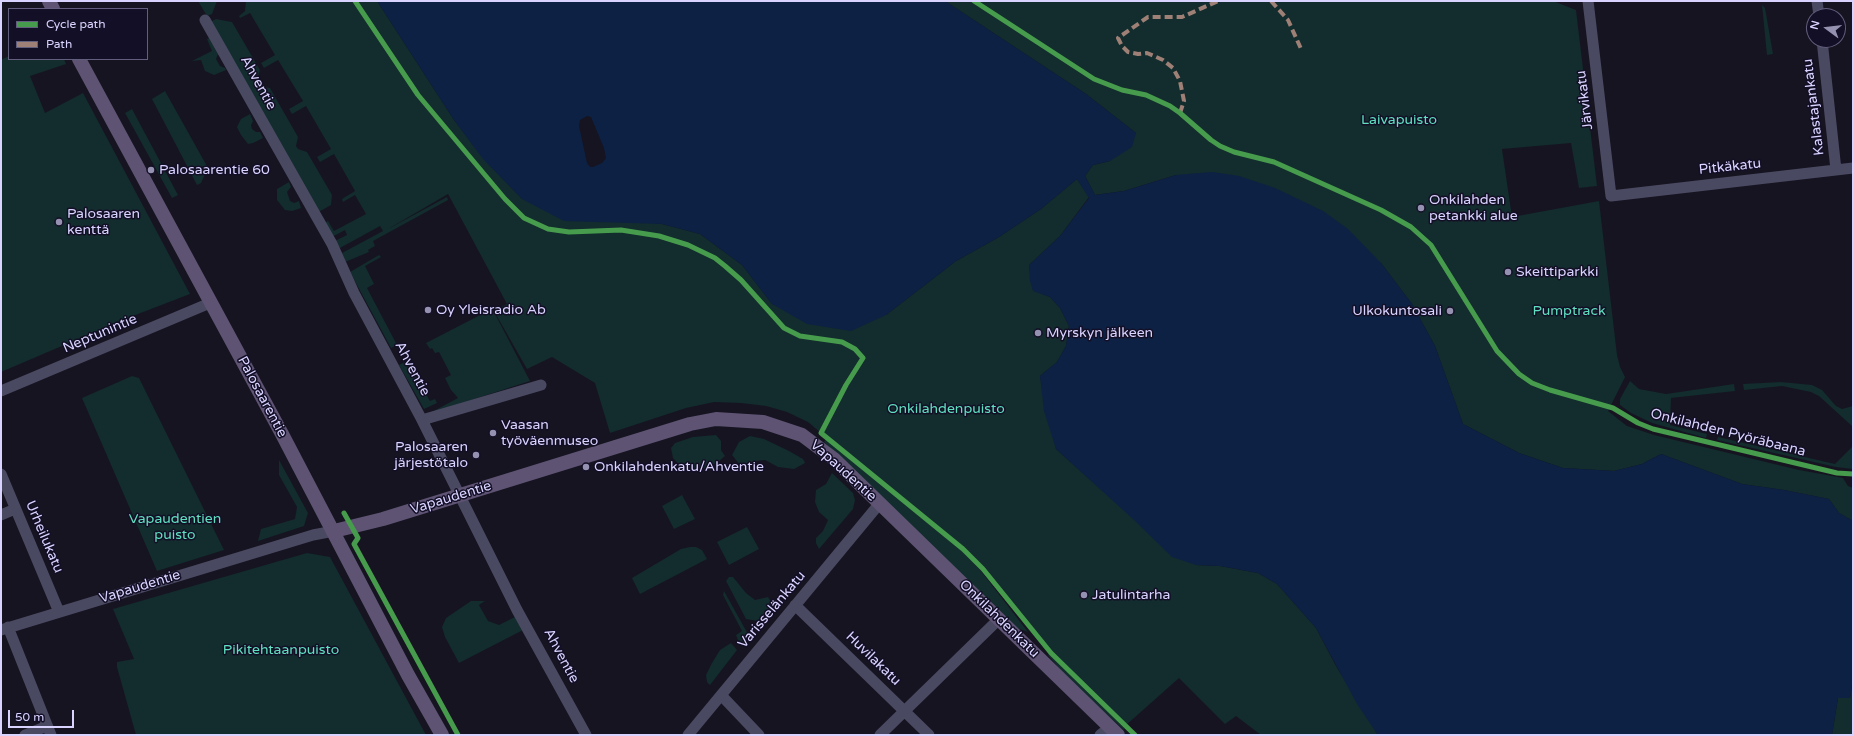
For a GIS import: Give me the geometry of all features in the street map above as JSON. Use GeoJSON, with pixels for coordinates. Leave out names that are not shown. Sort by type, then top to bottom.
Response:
{"type":"FeatureCollection","features":[{"type":"Feature","properties":{"kind":"main road","name":"Palosaarentie"},"geometry":{"type":"LineString","coordinates":[[80,60],[334,531],[408,675],[442,735]]}},
{"type":"Feature","properties":{"kind":"main road","name":"Vapaudentie"},"geometry":{"type":"LineString","coordinates":[[334,531],[384,519],[690,424],[716,419],[740,419],[763,422],[802,435],[834,459],[880,503]]}},
{"type":"Feature","properties":{"kind":"main road","name":"Onkilahdenkatu"},"geometry":{"type":"LineString","coordinates":[[880,503],[999,619],[1109,732]]}},
{"type":"Feature","properties":{"kind":"street","name":"Järvikatu"},"geometry":{"type":"LineString","coordinates":[[1588,1],[1611,196]]}},
{"type":"Feature","properties":{"kind":"street","name":"Ahventie"},"geometry":{"type":"LineString","coordinates":[[205,20],[332,244],[354,293],[422,420],[517,610],[586,735]]}},
{"type":"Feature","properties":{"kind":"street","name":"Kalastajankatu"},"geometry":{"type":"LineString","coordinates":[[1823,48],[1836,170]]}},
{"type":"Feature","properties":{"kind":"street","name":"Pitkäkatu"},"geometry":{"type":"LineString","coordinates":[[1611,196],[1853,168]]}},
{"type":"Feature","properties":{"kind":"street","name":"Neptunintie"},"geometry":{"type":"LineString","coordinates":[[1,391],[210,303]]}},
{"type":"Feature","properties":{"kind":"street"},"geometry":{"type":"LineString","coordinates":[[422,420],[541,385]]}},
{"type":"Feature","properties":{"kind":"street","name":"Urheilukatu"},"geometry":{"type":"LineString","coordinates":[[1,474],[59,612]]}},
{"type":"Feature","properties":{"kind":"street","name":"Varisselänkatu"},"geometry":{"type":"LineString","coordinates":[[688,735],[880,503]]}},
{"type":"Feature","properties":{"kind":"street"},"geometry":{"type":"LineString","coordinates":[[1,515],[15,509]]}},
{"type":"Feature","properties":{"kind":"street","name":"Vapaudentie"},"geometry":{"type":"LineString","coordinates":[[4,628],[313,535],[334,531]]}},
{"type":"Feature","properties":{"kind":"street","name":"Huvilakatu"},"geometry":{"type":"LineString","coordinates":[[795,605],[929,735]]}},
{"type":"Feature","properties":{"kind":"street"},"geometry":{"type":"LineString","coordinates":[[880,735],[999,619]]}},
{"type":"Feature","properties":{"kind":"street"},"geometry":{"type":"LineString","coordinates":[[4,628],[49,730],[25,735]]}},
{"type":"Feature","properties":{"kind":"street"},"geometry":{"type":"LineString","coordinates":[[721,695],[760,735]]}},
{"type":"Feature","properties":{"kind":"green space"},"geometry":{"type":"Polygon","coordinates":[[[198,1],[217,1],[212,14],[207,16],[198,1]]]}},
{"type":"Feature","properties":{"kind":"green space","name":"Onkilahdenpuisto"},"geometry":{"type":"Polygon","coordinates":[[[246,1],[377,1],[454,120],[484,159],[522,199],[642,222],[662,224],[700,234],[742,265],[772,304],[886,315],[956,261],[999,237],[1041,209],[1077,179],[1089,197],[1060,236],[1029,265],[1033,290],[1050,297],[1060,308],[1069,326],[1066,346],[1057,362],[1040,376],[1056,449],[1134,519],[1196,565],[1220,566],[1258,573],[1277,584],[1316,628],[1336,666],[1378,735],[1261,735],[1236,716],[1225,724],[1179,678],[1125,726],[1051,653],[983,569],[963,549],[808,422],[787,412],[766,406],[714,402],[686,408],[610,433],[595,383],[552,357],[527,369],[494,311],[507,304],[448,194],[388,229],[447,197],[448,200],[373,241],[375,246],[368,250],[369,252],[345,262],[342,253],[383,231],[380,226],[340,248],[336,247],[333,242],[347,235],[345,230],[330,238],[322,224],[328,221],[334,231],[366,214],[355,195],[343,202],[342,199],[355,191],[334,154],[320,162],[317,157],[331,149],[306,106],[292,114],[289,109],[303,101],[278,60],[264,68],[261,63],[275,55],[250,13],[240,18],[239,16],[245,11],[246,1]]]}},
{"type":"Feature","properties":{"kind":"green space","name":"Laivapuisto"},"geometry":{"type":"Polygon","coordinates":[[[945,1],[1553,1],[1576,10],[1597,186],[1579,188],[1571,143],[1502,149],[1512,217],[1599,201],[1617,355],[1620,367],[1625,377],[1608,411],[1627,426],[1654,435],[1799,470],[1843,478],[1848,486],[1853,488],[1853,521],[1839,513],[1829,499],[1784,490],[1742,484],[1661,454],[1642,464],[1614,471],[1563,468],[1519,453],[1463,424],[1435,346],[1412,304],[1381,263],[1176,175],[1124,191],[1095,195],[1085,176],[1093,165],[1110,161],[1136,133],[1086,94],[945,1]]]}},
{"type":"Feature","properties":{"kind":"green space"},"geometry":{"type":"Polygon","coordinates":[[[1762,5],[1765,8],[1773,54],[1767,55],[1762,5]]]}},
{"type":"Feature","properties":{"kind":"green space"},"geometry":{"type":"Polygon","coordinates":[[[216,19],[232,22],[260,70],[256,82],[259,86],[270,88],[298,137],[296,146],[298,149],[307,152],[332,195],[331,205],[317,213],[210,22],[216,19]]]}},
{"type":"Feature","properties":{"kind":"green space"},"geometry":{"type":"Polygon","coordinates":[[[209,38],[218,54],[216,59],[220,66],[226,70],[214,75],[205,71],[201,60],[192,61],[212,51],[207,39],[209,38]]]}},
{"type":"Feature","properties":{"kind":"green space"},"geometry":{"type":"Polygon","coordinates":[[[8,56],[8,60],[64,60],[66,64],[30,76],[45,113],[83,93],[190,294],[125,319],[1,372],[1,60],[8,56]]]}},
{"type":"Feature","properties":{"kind":"green space"},"geometry":{"type":"Polygon","coordinates":[[[165,91],[208,168],[201,183],[197,185],[152,99],[165,91]]]}},
{"type":"Feature","properties":{"kind":"green space"},"geometry":{"type":"Polygon","coordinates":[[[132,109],[178,195],[172,198],[125,113],[132,109]]]}},
{"type":"Feature","properties":{"kind":"green space"},"geometry":{"type":"Polygon","coordinates":[[[250,114],[253,121],[251,125],[252,129],[256,132],[260,132],[263,138],[248,144],[237,127],[241,119],[250,114]]]}},
{"type":"Feature","properties":{"kind":"green space"},"geometry":{"type":"Polygon","coordinates":[[[289,182],[291,187],[287,192],[290,201],[294,203],[299,201],[301,208],[292,211],[285,210],[277,200],[277,189],[289,182]]]}},
{"type":"Feature","properties":{"kind":"green space"},"geometry":{"type":"Polygon","coordinates":[[[379,255],[381,257],[365,266],[374,284],[367,288],[397,345],[391,348],[350,272],[379,255]]]}},
{"type":"Feature","properties":{"kind":"green space"},"geometry":{"type":"Polygon","coordinates":[[[493,310],[530,381],[428,414],[458,398],[451,390],[445,378],[451,375],[439,352],[435,353],[426,343],[488,311],[489,313],[493,310]]]}},
{"type":"Feature","properties":{"kind":"green space"},"geometry":{"type":"Polygon","coordinates":[[[405,362],[409,363],[430,401],[435,399],[437,403],[424,409],[399,365],[405,362]]]}},
{"type":"Feature","properties":{"kind":"green space","name":"Vapaudentien puisto"},"geometry":{"type":"Polygon","coordinates":[[[132,376],[139,378],[224,550],[157,571],[82,398],[132,376]]]}},
{"type":"Feature","properties":{"kind":"green space"},"geometry":{"type":"Polygon","coordinates":[[[1630,381],[1639,389],[1666,394],[1734,384],[1735,391],[1671,398],[1670,425],[1707,434],[1706,438],[1652,423],[1631,413],[1620,405],[1620,399],[1630,381]]]}},
{"type":"Feature","properties":{"kind":"green space"},"geometry":{"type":"Polygon","coordinates":[[[1781,382],[1812,385],[1822,390],[1836,406],[1842,409],[1853,406],[1853,427],[1819,396],[1811,392],[1782,386],[1744,390],[1743,384],[1781,382]]]}},
{"type":"Feature","properties":{"kind":"green space"},"geometry":{"type":"Polygon","coordinates":[[[716,435],[721,441],[721,450],[725,456],[718,462],[706,468],[692,471],[683,469],[673,458],[671,448],[675,443],[693,437],[716,435]]]}},
{"type":"Feature","properties":{"kind":"green space"},"geometry":{"type":"Polygon","coordinates":[[[750,436],[764,439],[789,451],[803,459],[805,463],[794,469],[778,467],[765,460],[755,461],[749,465],[740,465],[732,455],[739,442],[750,436]]]}},
{"type":"Feature","properties":{"kind":"green space"},"geometry":{"type":"Polygon","coordinates":[[[1718,437],[1835,464],[1853,446],[1853,469],[1836,467],[1717,440],[1718,437]]]}},
{"type":"Feature","properties":{"kind":"green space"},"geometry":{"type":"Polygon","coordinates":[[[826,439],[962,551],[981,571],[1028,632],[1017,628],[824,442],[826,439]]]}},
{"type":"Feature","properties":{"kind":"green space"},"geometry":{"type":"Polygon","coordinates":[[[279,460],[308,513],[304,526],[258,541],[261,529],[295,519],[297,507],[279,475],[279,460]]]}},
{"type":"Feature","properties":{"kind":"green space"},"geometry":{"type":"Polygon","coordinates":[[[832,473],[853,493],[855,500],[853,509],[819,549],[816,543],[816,538],[823,531],[828,520],[819,512],[815,502],[816,490],[826,484],[832,473]]]}},
{"type":"Feature","properties":{"kind":"green space"},"geometry":{"type":"Polygon","coordinates":[[[682,495],[695,519],[674,529],[662,506],[682,495]]]}},
{"type":"Feature","properties":{"kind":"green space"},"geometry":{"type":"Polygon","coordinates":[[[747,527],[759,549],[729,565],[717,542],[747,527]]]}},
{"type":"Feature","properties":{"kind":"green space"},"geometry":{"type":"Polygon","coordinates":[[[696,547],[702,550],[707,559],[640,594],[632,578],[681,549],[696,547]]]}},
{"type":"Feature","properties":{"kind":"green space","name":"Pikitehtaanpuisto"},"geometry":{"type":"Polygon","coordinates":[[[307,553],[330,557],[426,735],[136,735],[117,667],[117,662],[134,659],[113,609],[307,553]]]}},
{"type":"Feature","properties":{"kind":"green space"},"geometry":{"type":"Polygon","coordinates":[[[729,577],[733,577],[746,593],[755,600],[768,597],[773,605],[758,621],[746,619],[726,581],[729,577]]]}},
{"type":"Feature","properties":{"kind":"green space"},"geometry":{"type":"Polygon","coordinates":[[[724,591],[749,636],[743,644],[738,640],[736,635],[742,631],[723,595],[724,591]]]}},
{"type":"Feature","properties":{"kind":"green space"},"geometry":{"type":"Polygon","coordinates":[[[471,601],[485,601],[479,605],[488,621],[499,625],[515,617],[523,630],[459,663],[445,637],[442,627],[446,618],[471,601]]]}},
{"type":"Feature","properties":{"kind":"green space"},"geometry":{"type":"Polygon","coordinates":[[[731,643],[737,650],[710,685],[707,682],[706,675],[712,663],[720,650],[731,643]]]}},
{"type":"Feature","properties":{"kind":"green space"},"geometry":{"type":"Polygon","coordinates":[[[1049,654],[1124,728],[1124,730],[1068,679],[1048,655],[1049,654]]]}},
{"type":"Feature","properties":{"kind":"green space"},"geometry":{"type":"Polygon","coordinates":[[[1853,679],[1853,735],[1832,735],[1838,698],[1850,698],[1853,679]]]}},
{"type":"Feature","properties":{"kind":"water"},"geometry":{"type":"Polygon","coordinates":[[[377,1],[945,1],[1086,94],[1136,133],[1132,147],[1110,161],[1093,165],[1085,176],[1095,195],[1124,191],[1176,175],[1212,172],[1239,176],[1275,188],[1323,211],[1348,229],[1381,263],[1412,304],[1435,346],[1463,424],[1519,453],[1563,468],[1614,471],[1642,464],[1661,454],[1742,484],[1784,490],[1829,499],[1839,513],[1853,521],[1853,679],[1850,698],[1838,698],[1832,735],[1378,735],[1357,704],[1316,628],[1277,584],[1258,573],[1220,566],[1196,565],[1172,557],[1056,449],[1044,411],[1040,376],[1057,362],[1066,346],[1069,326],[1060,308],[1050,297],[1033,291],[1030,281],[1029,265],[1060,236],[1089,198],[1077,179],[1041,209],[999,237],[956,261],[886,315],[851,331],[807,324],[772,304],[742,265],[700,234],[662,224],[564,221],[522,199],[483,159],[454,120],[377,1]],[[587,116],[580,120],[579,126],[587,163],[590,167],[593,167],[602,163],[606,158],[604,148],[591,117],[587,116]]]}},
{"type":"Feature","properties":{"kind":"marked path"},"geometry":{"type":"LineString","coordinates":[[1180,113],[1184,101],[1180,81],[1173,68],[1163,60],[1147,53],[1138,54],[1128,52],[1122,46],[1118,38],[1148,17],[1182,17],[1218,1]]}},
{"type":"Feature","properties":{"kind":"marked path"},"geometry":{"type":"LineString","coordinates":[[1271,1],[1288,20],[1302,51]]}},
{"type":"Feature","properties":{"kind":"cycle path"},"geometry":{"type":"LineString","coordinates":[[355,1],[418,95],[505,199],[524,218],[548,229],[569,232],[621,230],[659,236],[688,245],[715,258],[725,266],[741,280],[784,328],[800,336],[842,342],[855,349],[863,358],[846,385],[821,433],[963,549],[983,569],[1051,653],[1135,735]]}},
{"type":"Feature","properties":{"kind":"cycle path","name":"Onkilahden Pyöräbaana"},"geometry":{"type":"LineString","coordinates":[[974,1],[1094,79],[1122,90],[1146,95],[1170,106],[1220,146],[1234,152],[1274,162],[1381,210],[1411,227],[1431,245],[1497,351],[1519,374],[1532,383],[1550,390],[1613,408],[1638,423],[1653,429],[1837,473],[1853,474]]}},
{"type":"Feature","properties":{"kind":"cycle path"},"geometry":{"type":"LineString","coordinates":[[344,513],[358,538],[354,544],[458,735]]}},
{"type":"Feature","properties":{"kind":"place","name":"Palosaarentie 60"},"geometry":{"type":"Point","coordinates":[151,170]}},
{"type":"Feature","properties":{"kind":"place","name":"Onkilahden petankki alue"},"geometry":{"type":"Point","coordinates":[1421,208]}},
{"type":"Feature","properties":{"kind":"place","name":"Palosaaren kenttä"},"geometry":{"type":"Point","coordinates":[59,222]}},
{"type":"Feature","properties":{"kind":"place","name":"Skeittiparkki"},"geometry":{"type":"Point","coordinates":[1508,272]}},
{"type":"Feature","properties":{"kind":"place","name":"Oy Yleisradio Ab"},"geometry":{"type":"Point","coordinates":[428,310]}},
{"type":"Feature","properties":{"kind":"place","name":"Ulkokuntosali"},"geometry":{"type":"Point","coordinates":[1450,311]}},
{"type":"Feature","properties":{"kind":"place","name":"Myrskyn jälkeen"},"geometry":{"type":"Point","coordinates":[1038,333]}},
{"type":"Feature","properties":{"kind":"place","name":"Vaasan työväenmuseo"},"geometry":{"type":"Point","coordinates":[493,433]}},
{"type":"Feature","properties":{"kind":"place","name":"Palosaaren järjestötalo"},"geometry":{"type":"Point","coordinates":[476,455]}},
{"type":"Feature","properties":{"kind":"place","name":"Onkilahdenkatu/Ahventie"},"geometry":{"type":"Point","coordinates":[586,467]}},
{"type":"Feature","properties":{"kind":"place","name":"Jatulintarha"},"geometry":{"type":"Point","coordinates":[1084,595]}},
{"type":"Feature","properties":{"kind":"park label","name":"Pumptrack"},"geometry":{"type":"Point","coordinates":[1569,311]}}]}
